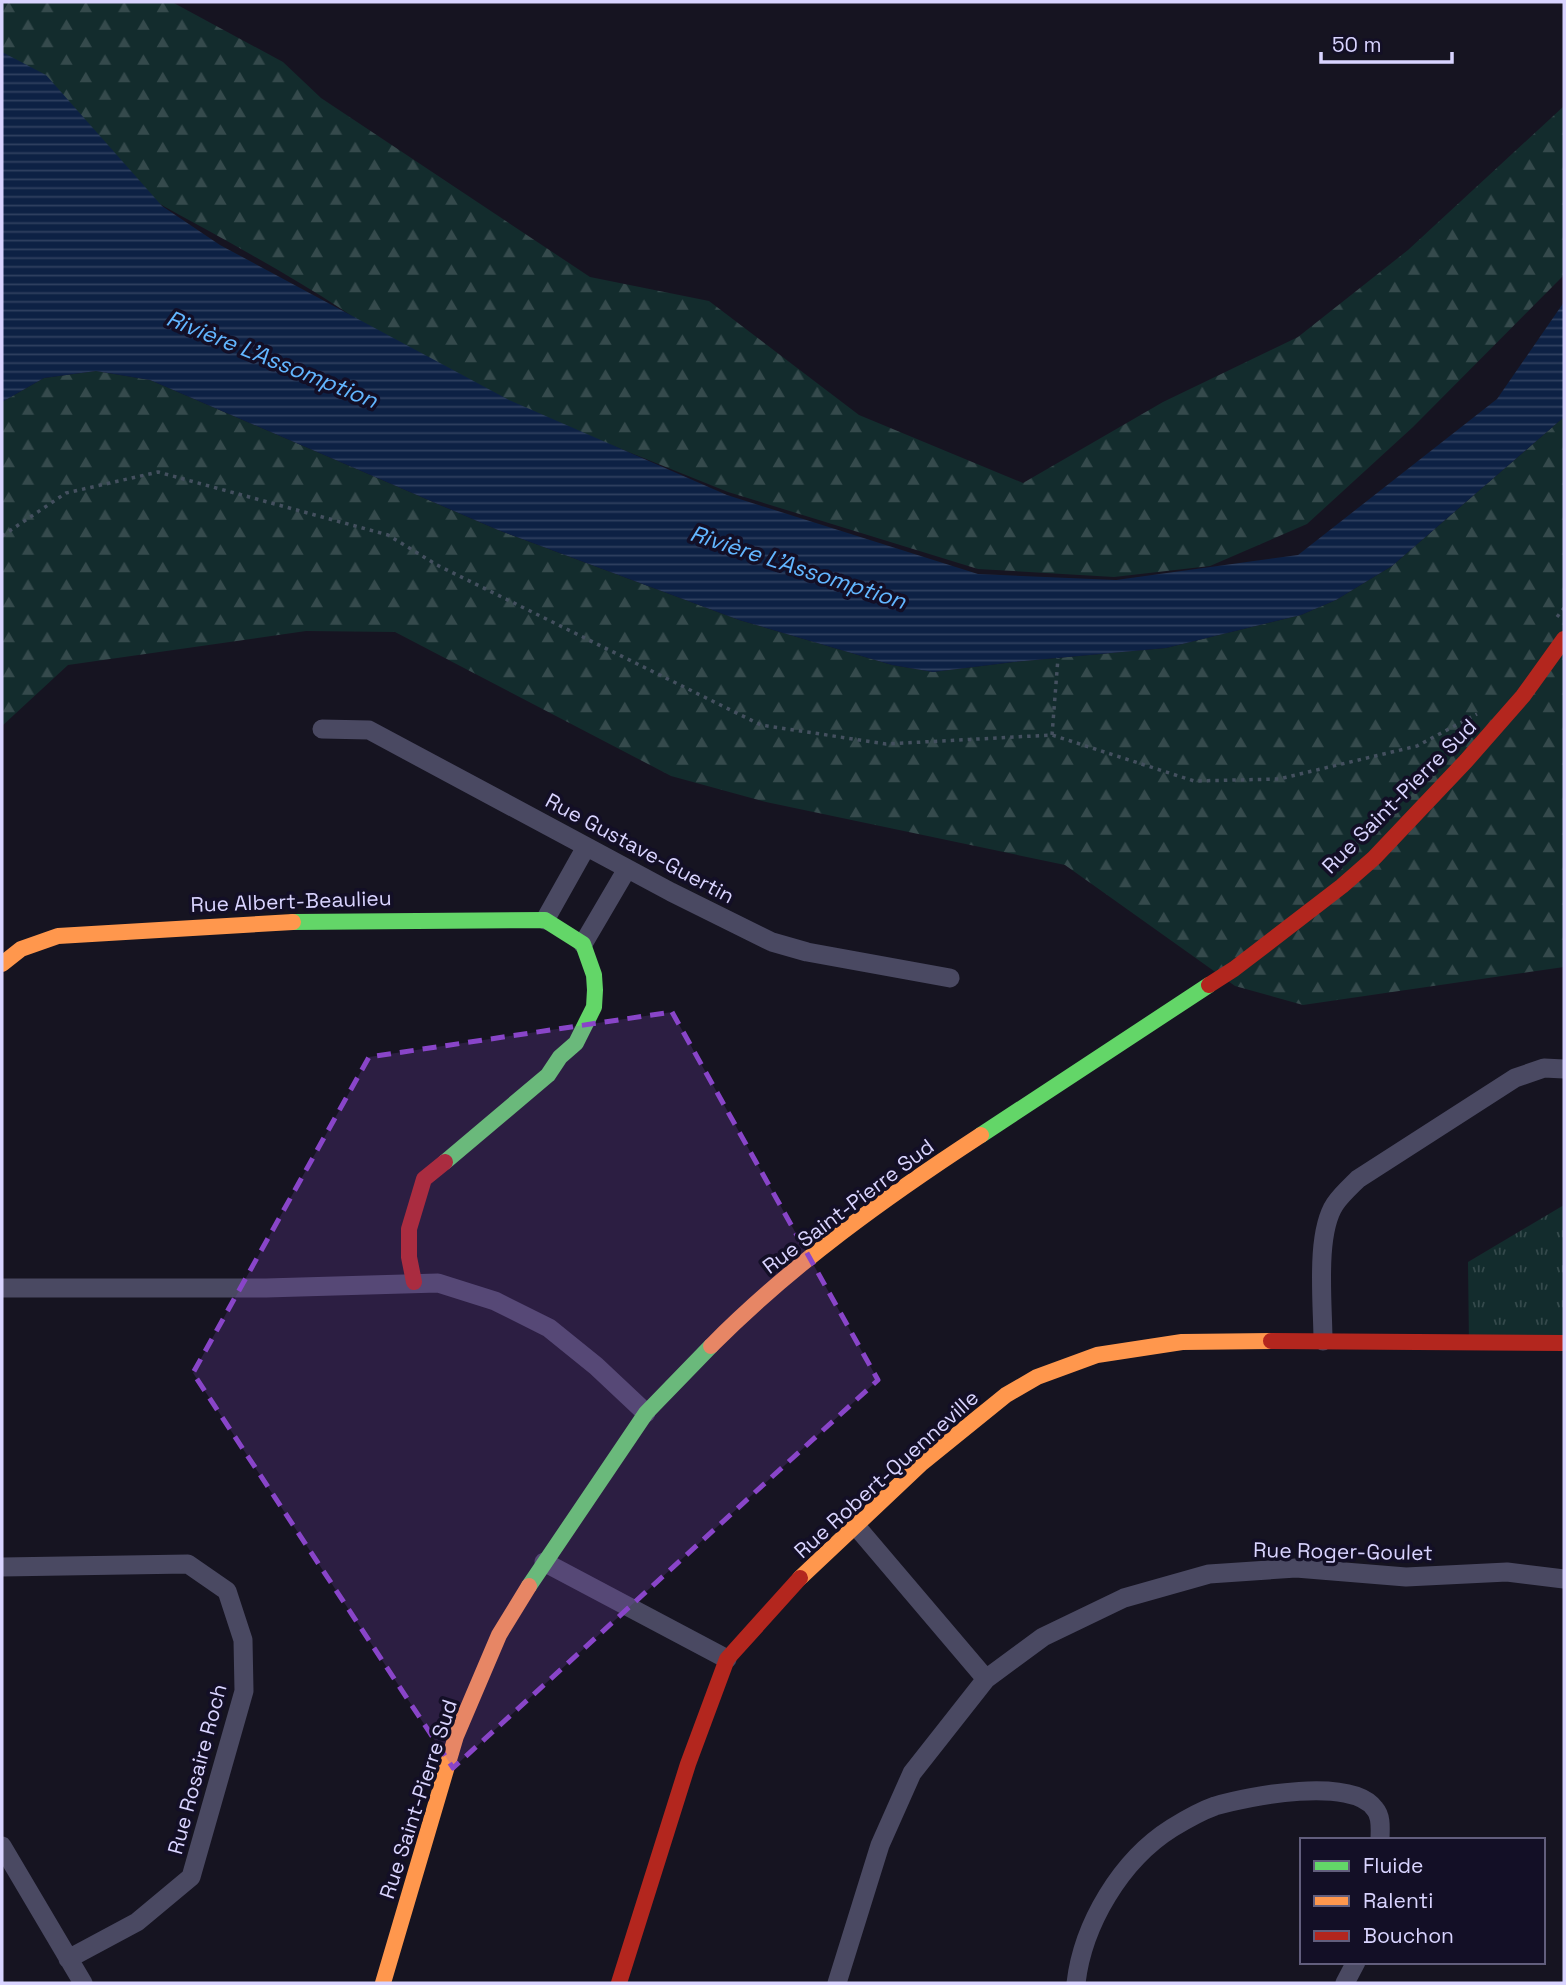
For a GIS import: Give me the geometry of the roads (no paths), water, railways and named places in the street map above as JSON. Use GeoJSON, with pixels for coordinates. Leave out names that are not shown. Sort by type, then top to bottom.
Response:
{"type":"FeatureCollection","features":[{"type":"Feature","properties":{"kind":"street","name":"Rue Saint-Pierre Sud"},"geometry":{"type":"LineString","coordinates":[[383,1983],[456,1736],[499,1635],[544,1562],[646,1413],[745,1312],[846,1229],[933,1166],[1234,969],[1342,886],[1374,858],[1466,761],[1523,696],[1564,639]]}},
{"type":"Feature","properties":{"kind":"street","name":"Rue Gustave-Guertin"},"geometry":{"type":"LineString","coordinates":[[321,729],[369,730],[627,869],[772,942],[807,952],[950,978]]}},
{"type":"Feature","properties":{"kind":"street"},"geometry":{"type":"LineString","coordinates":[[414,1282],[409,1256],[409,1229],[424,1179],[548,1075],[560,1057],[576,1043],[594,1007],[594,975],[583,944],[545,920],[586,847]]}},
{"type":"Feature","properties":{"kind":"street"},"geometry":{"type":"LineString","coordinates":[[583,944],[627,869]]}},
{"type":"Feature","properties":{"kind":"street","name":"Rue Albert-Beaulieu"},"geometry":{"type":"LineString","coordinates":[[2,964],[21,949],[58,936],[122,930],[302,921],[545,920]]}},
{"type":"Feature","properties":{"kind":"street"},"geometry":{"type":"LineString","coordinates":[[1323,1340],[1324,1236],[1334,1205],[1347,1190],[1358,1180],[1515,1078],[1544,1068],[1564,1069]]}},
{"type":"Feature","properties":{"kind":"street"},"geometry":{"type":"LineString","coordinates":[[2,1288],[267,1288],[438,1283],[484,1298],[549,1328],[596,1366],[646,1413]]}},
{"type":"Feature","properties":{"kind":"street","name":"Rue Robert-Quenneville"},"geometry":{"type":"LineString","coordinates":[[619,1983],[688,1764],[727,1659],[789,1590],[922,1464],[977,1417],[1037,1377],[1097,1355],[1182,1342],[1323,1340],[1564,1343]]}},
{"type":"Feature","properties":{"kind":"street"},"geometry":{"type":"LineString","coordinates":[[856,1526],[986,1679]]}},
{"type":"Feature","properties":{"kind":"street"},"geometry":{"type":"LineString","coordinates":[[544,1562],[727,1659]]}},
{"type":"Feature","properties":{"kind":"street","name":"Rue Rosaire Roch"},"geometry":{"type":"LineString","coordinates":[[2,1567],[188,1564],[227,1591],[243,1640],[244,1691],[191,1877],[137,1922],[68,1959]]}},
{"type":"Feature","properties":{"kind":"street","name":"Rue Roger-Goulet"},"geometry":{"type":"LineString","coordinates":[[837,1983],[880,1845],[907,1783],[933,1743],[986,1679],[1043,1637],[1124,1598],[1209,1574],[1296,1568],[1406,1577],[1507,1572],[1564,1578]]}},
{"type":"Feature","properties":{"kind":"street"},"geometry":{"type":"LineString","coordinates":[[1076,1983],[1089,1934],[1109,1894],[1134,1860],[1171,1828],[1212,1807],[1253,1796],[1301,1792],[1351,1793],[1366,1800],[1376,1809],[1381,1824],[1380,1838]]}},
{"type":"Feature","properties":{"kind":"street"},"geometry":{"type":"LineString","coordinates":[[2,1846],[83,1983]]}},
{"type":"Feature","properties":{"kind":"street"},"geometry":{"type":"LineString","coordinates":[[1345,1983],[1355,1964]]}},
{"type":"Feature","properties":{"kind":"water","name":"Rivière L'Assomption"},"geometry":{"type":"Polygon","coordinates":[[[2,52],[46,75],[162,206],[220,245],[509,400],[727,495],[978,574],[1116,580],[1298,555],[1497,399],[1564,302],[1564,417],[1392,566],[1336,600],[1301,615],[1166,648],[933,672],[892,665],[739,620],[498,530],[150,380],[96,371],[44,378],[2,402],[2,52]]]}}]}
